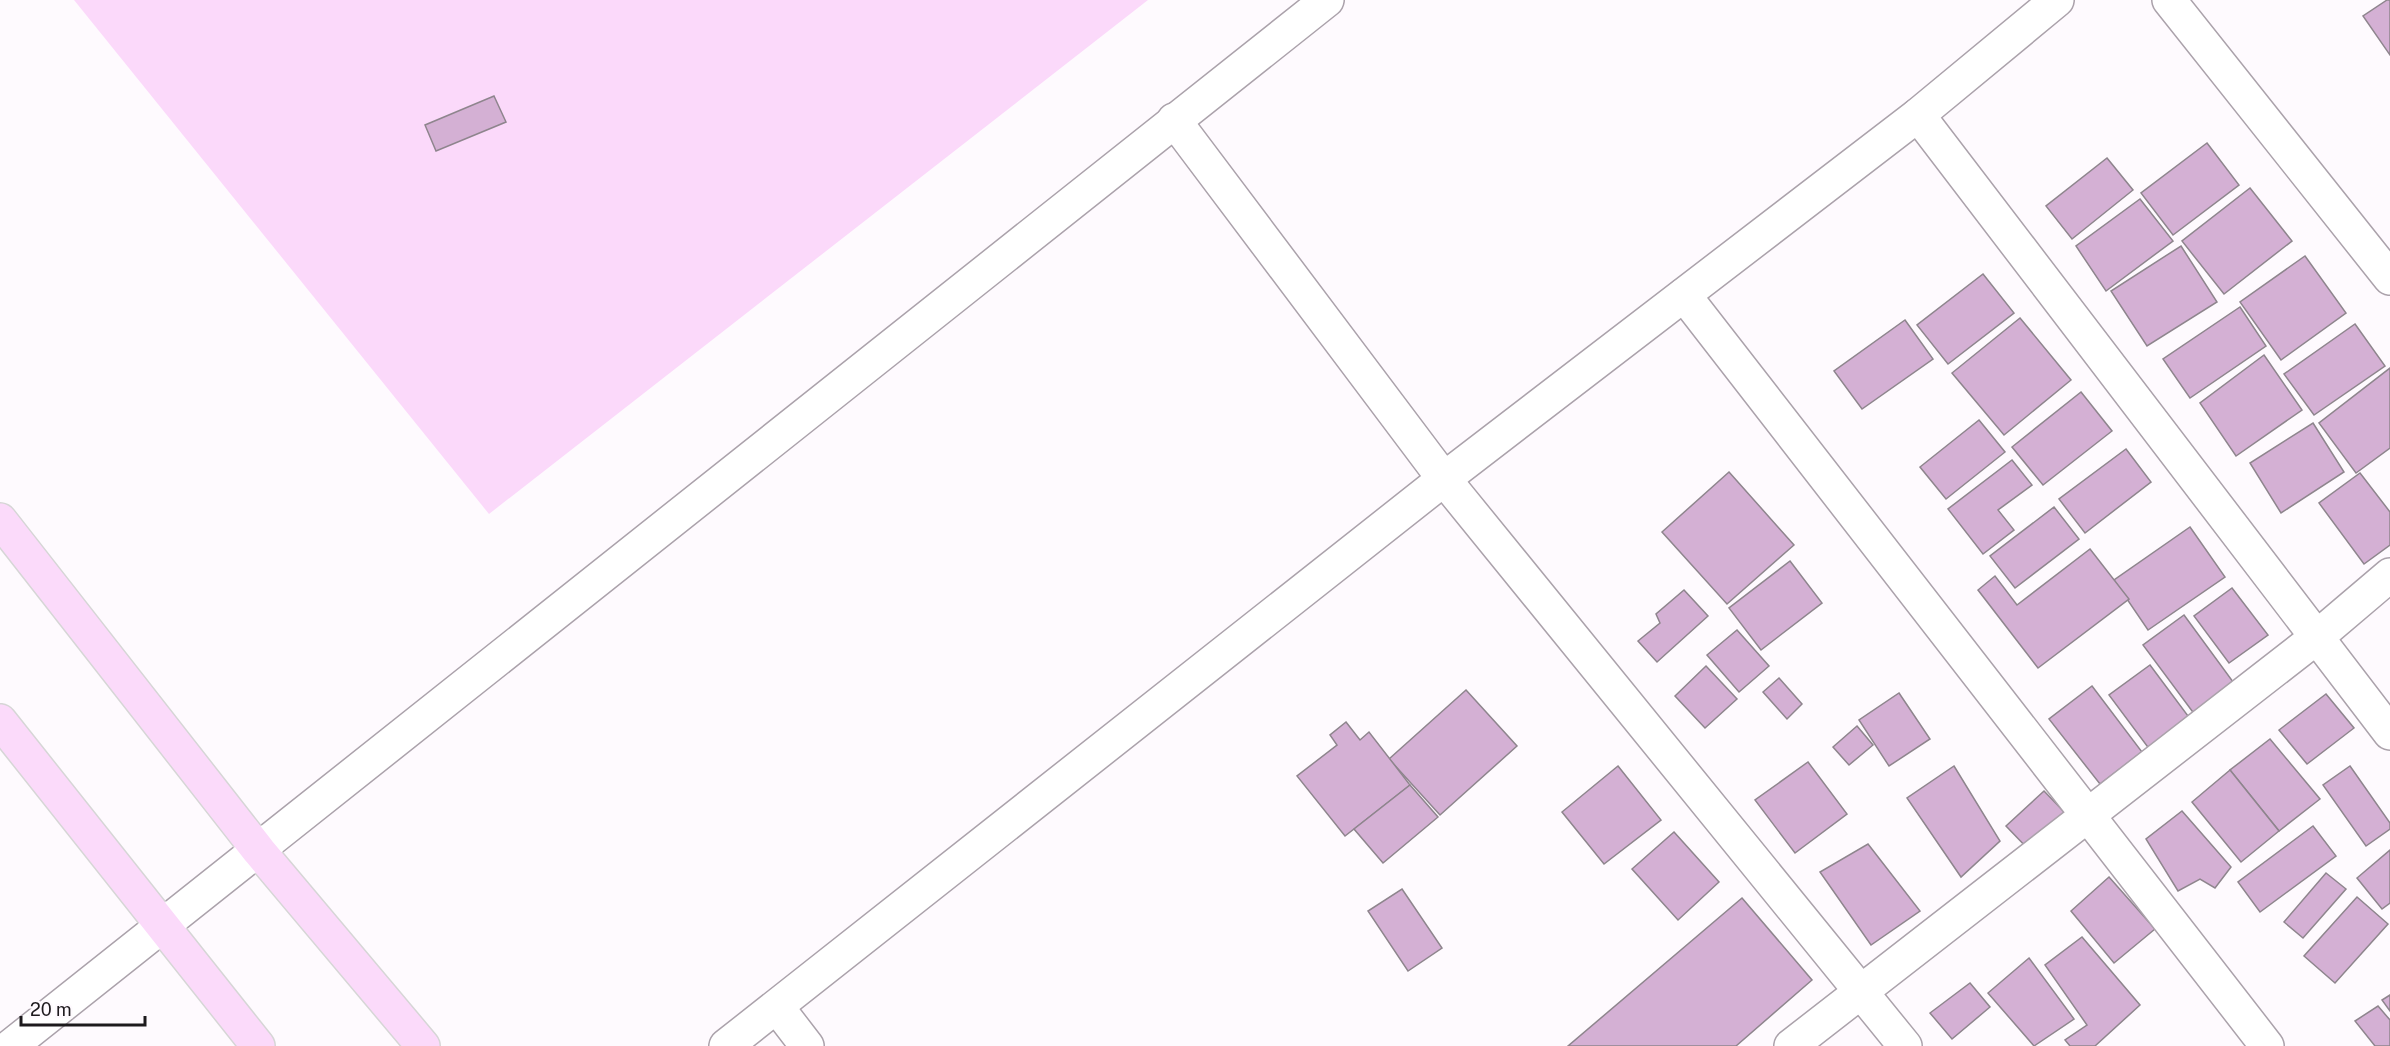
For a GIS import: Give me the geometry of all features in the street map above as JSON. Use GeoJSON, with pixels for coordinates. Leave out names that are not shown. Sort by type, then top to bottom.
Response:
{"type":"FeatureCollection","features":[{"type":"Feature","properties":{"kind":"main road"},"geometry":{"type":"LineString","coordinates":[[0,520],[259,851],[423,1046]]}},
{"type":"Feature","properties":{"kind":"main road"},"geometry":{"type":"LineString","coordinates":[[0,721],[258,1046]]}},
{"type":"Feature","properties":{"kind":"street"},"geometry":{"type":"LineString","coordinates":[[11,1046],[259,851],[1174,120],[1328,0]]}},
{"type":"Feature","properties":{"kind":"street"},"geometry":{"type":"LineString","coordinates":[[726,1046],[1444,479],[1918,115],[2057,0]]}},
{"type":"Feature","properties":{"kind":"street"},"geometry":{"type":"LineString","coordinates":[[2169,0],[2390,278]]}},
{"type":"Feature","properties":{"kind":"street"},"geometry":{"type":"LineString","coordinates":[[1918,115],[2390,733]]}},
{"type":"Feature","properties":{"kind":"street"},"geometry":{"type":"LineString","coordinates":[[1174,120],[1444,479],[1905,1046]]}},
{"type":"Feature","properties":{"kind":"street"},"geometry":{"type":"LineString","coordinates":[[1684,295],[2267,1046]]}},
{"type":"Feature","properties":{"kind":"street"},"geometry":{"type":"LineString","coordinates":[[1791,1046],[2317,637],[2390,575]]}},
{"type":"Feature","properties":{"kind":"street"},"geometry":{"type":"LineString","coordinates":[[777,1007],[807,1046]]}},
{"type":"Feature","properties":{"kind":"shaded area"},"geometry":{"type":"Polygon","coordinates":[[[74,0],[1148,0],[489,514],[74,0]]]}},
{"type":"Feature","properties":{"kind":"building"},"geometry":{"type":"Polygon","coordinates":[[[2390,0],[2390,55],[2363,16],[2390,0]]]}},
{"type":"Feature","properties":{"kind":"building"},"geometry":{"type":"Polygon","coordinates":[[[494,96],[506,122],[436,151],[425,125],[494,96]]]}},
{"type":"Feature","properties":{"kind":"building"},"geometry":{"type":"Polygon","coordinates":[[[2207,143],[2239,185],[2173,235],[2141,193],[2207,143]]]}},
{"type":"Feature","properties":{"kind":"building"},"geometry":{"type":"Polygon","coordinates":[[[2107,158],[2133,190],[2072,239],[2046,206],[2107,158]]]}},
{"type":"Feature","properties":{"kind":"building"},"geometry":{"type":"Polygon","coordinates":[[[2250,188],[2292,241],[2224,294],[2182,241],[2250,188]]]}},
{"type":"Feature","properties":{"kind":"building"},"geometry":{"type":"Polygon","coordinates":[[[2140,199],[2173,241],[2106,291],[2076,246],[2140,199]]]}},
{"type":"Feature","properties":{"kind":"building"},"geometry":{"type":"Polygon","coordinates":[[[2181,246],[2217,302],[2147,346],[2111,291],[2181,246]]]}},
{"type":"Feature","properties":{"kind":"building"},"geometry":{"type":"Polygon","coordinates":[[[2305,256],[2346,313],[2281,360],[2240,302],[2305,256]]]}},
{"type":"Feature","properties":{"kind":"building"},"geometry":{"type":"Polygon","coordinates":[[[1983,274],[2014,313],[1948,364],[1917,325],[1983,274]]]}},
{"type":"Feature","properties":{"kind":"building"},"geometry":{"type":"Polygon","coordinates":[[[2240,307],[2266,346],[2190,398],[2163,359],[2240,307]]]}},
{"type":"Feature","properties":{"kind":"building"},"geometry":{"type":"Polygon","coordinates":[[[2020,318],[2071,380],[2004,435],[1952,373],[2020,318]]]}},
{"type":"Feature","properties":{"kind":"building"},"geometry":{"type":"Polygon","coordinates":[[[1905,320],[1933,359],[1862,409],[1834,371],[1905,320]]]}},
{"type":"Feature","properties":{"kind":"building"},"geometry":{"type":"Polygon","coordinates":[[[2355,324],[2385,366],[2314,415],[2284,374],[2355,324]]]}},
{"type":"Feature","properties":{"kind":"building"},"geometry":{"type":"Polygon","coordinates":[[[2264,355],[2302,410],[2236,456],[2200,403],[2264,355]]]}},
{"type":"Feature","properties":{"kind":"building"},"geometry":{"type":"Polygon","coordinates":[[[2390,368],[2390,448],[2356,473],[2319,423],[2390,368]]]}},
{"type":"Feature","properties":{"kind":"building"},"geometry":{"type":"Polygon","coordinates":[[[2081,392],[2112,431],[2043,485],[2012,447],[2081,392]]]}},
{"type":"Feature","properties":{"kind":"building"},"geometry":{"type":"Polygon","coordinates":[[[1979,420],[2005,452],[1946,499],[1920,467],[1979,420]]]}},
{"type":"Feature","properties":{"kind":"building"},"geometry":{"type":"Polygon","coordinates":[[[2313,423],[2344,472],[2281,513],[2250,463],[2313,423]]]}},
{"type":"Feature","properties":{"kind":"building"},"geometry":{"type":"Polygon","coordinates":[[[2126,449],[2151,482],[2085,533],[2059,499],[2126,449]]]}},
{"type":"Feature","properties":{"kind":"building"},"geometry":{"type":"Polygon","coordinates":[[[2012,460],[2032,485],[1998,510],[2014,530],[1983,554],[1948,509],[2012,460]]]}},
{"type":"Feature","properties":{"kind":"building"},"geometry":{"type":"Polygon","coordinates":[[[1729,472],[1794,545],[1727,604],[1662,532],[1729,472]]]}},
{"type":"Feature","properties":{"kind":"building"},"geometry":{"type":"Polygon","coordinates":[[[2360,473],[2390,512],[2390,545],[2364,564],[2319,503],[2360,473]]]}},
{"type":"Feature","properties":{"kind":"building"},"geometry":{"type":"Polygon","coordinates":[[[2054,507],[2079,539],[2015,588],[1990,556],[2054,507]]]}},
{"type":"Feature","properties":{"kind":"building"},"geometry":{"type":"Polygon","coordinates":[[[2190,527],[2225,577],[2148,630],[2114,580],[2190,527]]]}},
{"type":"Feature","properties":{"kind":"building"},"geometry":{"type":"Polygon","coordinates":[[[2090,549],[2129,599],[2038,668],[1978,590],[1995,576],[2017,605],[2090,549]]]}},
{"type":"Feature","properties":{"kind":"building"},"geometry":{"type":"Polygon","coordinates":[[[1790,561],[1822,603],[1761,650],[1729,608],[1790,561]]]}},
{"type":"Feature","properties":{"kind":"building"},"geometry":{"type":"Polygon","coordinates":[[[2232,588],[2268,635],[2229,663],[2194,616],[2232,588]]]}},
{"type":"Feature","properties":{"kind":"building"},"geometry":{"type":"Polygon","coordinates":[[[1684,590],[1708,616],[1657,662],[1638,641],[1660,623],[1656,614],[1684,590]]]}},
{"type":"Feature","properties":{"kind":"building"},"geometry":{"type":"Polygon","coordinates":[[[2184,615],[2239,690],[2198,719],[2143,645],[2184,615]]]}},
{"type":"Feature","properties":{"kind":"building"},"geometry":{"type":"Polygon","coordinates":[[[1737,630],[1769,666],[1739,692],[1707,655],[1737,630]]]}},
{"type":"Feature","properties":{"kind":"building"},"geometry":{"type":"Polygon","coordinates":[[[2150,665],[2194,724],[2153,754],[2109,695],[2150,665]]]}},
{"type":"Feature","properties":{"kind":"building"},"geometry":{"type":"Polygon","coordinates":[[[1706,666],[1737,699],[1705,728],[1675,696],[1706,666]]]}},
{"type":"Feature","properties":{"kind":"building"},"geometry":{"type":"Polygon","coordinates":[[[1779,678],[1802,704],[1787,719],[1763,692],[1779,678]]]}},
{"type":"Feature","properties":{"kind":"building"},"geometry":{"type":"Polygon","coordinates":[[[2092,686],[2142,752],[2100,784],[2049,719],[2092,686]]]}},
{"type":"Feature","properties":{"kind":"building"},"geometry":{"type":"Polygon","coordinates":[[[1466,690],[1517,746],[1440,815],[1389,759],[1466,690]]]}},
{"type":"Feature","properties":{"kind":"building"},"geometry":{"type":"Polygon","coordinates":[[[1899,693],[1930,739],[1889,766],[1859,720],[1899,693]]]}},
{"type":"Feature","properties":{"kind":"building"},"geometry":{"type":"Polygon","coordinates":[[[2326,694],[2354,728],[2307,764],[2279,730],[2326,694]]]}},
{"type":"Feature","properties":{"kind":"building"},"geometry":{"type":"Polygon","coordinates":[[[1346,722],[1360,740],[1369,732],[1410,785],[1345,836],[1297,776],[1337,745],[1330,735],[1346,722]]]}},
{"type":"Feature","properties":{"kind":"building"},"geometry":{"type":"Polygon","coordinates":[[[1857,726],[1873,745],[1849,765],[1833,747],[1857,726]]]}},
{"type":"Feature","properties":{"kind":"building"},"geometry":{"type":"Polygon","coordinates":[[[2270,739],[2320,799],[2279,831],[2230,770],[2270,739]]]}},
{"type":"Feature","properties":{"kind":"building"},"geometry":{"type":"Polygon","coordinates":[[[1808,762],[1847,814],[1795,853],[1755,800],[1808,762]]]}},
{"type":"Feature","properties":{"kind":"building"},"geometry":{"type":"Polygon","coordinates":[[[1618,766],[1661,820],[1604,864],[1562,812],[1618,766]]]}},
{"type":"Feature","properties":{"kind":"building"},"geometry":{"type":"Polygon","coordinates":[[[1954,766],[2000,841],[1961,877],[1907,798],[1954,766]]]}},
{"type":"Feature","properties":{"kind":"building"},"geometry":{"type":"Polygon","coordinates":[[[2350,766],[2390,823],[2390,829],[2366,846],[2323,785],[2350,766]]]}},
{"type":"Feature","properties":{"kind":"building"},"geometry":{"type":"Polygon","coordinates":[[[2230,770],[2279,831],[2241,862],[2192,802],[2230,770]]]}},
{"type":"Feature","properties":{"kind":"building"},"geometry":{"type":"Polygon","coordinates":[[[1410,785],[1438,817],[1383,863],[1354,829],[1410,785]]]}},
{"type":"Feature","properties":{"kind":"building"},"geometry":{"type":"Polygon","coordinates":[[[2044,791],[2069,817],[2031,852],[2006,826],[2044,791]]]}},
{"type":"Feature","properties":{"kind":"building"},"geometry":{"type":"Polygon","coordinates":[[[2182,811],[2231,867],[2215,888],[2200,879],[2178,891],[2146,839],[2182,811]]]}},
{"type":"Feature","properties":{"kind":"building"},"geometry":{"type":"Polygon","coordinates":[[[2313,826],[2336,856],[2260,912],[2238,882],[2313,826]]]}},
{"type":"Feature","properties":{"kind":"building"},"geometry":{"type":"Polygon","coordinates":[[[1674,832],[1719,882],[1678,920],[1632,869],[1674,832]]]}},
{"type":"Feature","properties":{"kind":"building"},"geometry":{"type":"Polygon","coordinates":[[[1868,844],[1920,911],[1871,945],[1820,872],[1868,844]]]}},
{"type":"Feature","properties":{"kind":"building"},"geometry":{"type":"Polygon","coordinates":[[[2390,850],[2390,903],[2382,909],[2357,878],[2390,850]]]}},
{"type":"Feature","properties":{"kind":"building"},"geometry":{"type":"Polygon","coordinates":[[[2326,873],[2346,889],[2303,938],[2284,922],[2326,873]]]}},
{"type":"Feature","properties":{"kind":"building"},"geometry":{"type":"Polygon","coordinates":[[[2109,877],[2155,929],[2114,963],[2071,911],[2109,877]]]}},
{"type":"Feature","properties":{"kind":"building"},"geometry":{"type":"Polygon","coordinates":[[[1402,889],[1442,948],[1408,971],[1368,911],[1402,889]]]}},
{"type":"Feature","properties":{"kind":"building"},"geometry":{"type":"Polygon","coordinates":[[[2357,897],[2388,924],[2335,983],[2304,956],[2357,897]]]}},
{"type":"Feature","properties":{"kind":"building"},"geometry":{"type":"Polygon","coordinates":[[[1742,898],[1812,980],[1736,1046],[1568,1046],[1742,898]]]}},
{"type":"Feature","properties":{"kind":"building"},"geometry":{"type":"Polygon","coordinates":[[[2082,937],[2140,1005],[2095,1046],[2070,1046],[2065,1040],[2087,1025],[2045,965],[2082,937]]]}},
{"type":"Feature","properties":{"kind":"building"},"geometry":{"type":"Polygon","coordinates":[[[2029,958],[2074,1019],[2034,1046],[1988,993],[2029,958]]]}},
{"type":"Feature","properties":{"kind":"building"},"geometry":{"type":"Polygon","coordinates":[[[1970,983],[1990,1007],[1952,1039],[1930,1013],[1970,983]]]}},
{"type":"Feature","properties":{"kind":"building"},"geometry":{"type":"Polygon","coordinates":[[[2390,995],[2390,1011],[2382,1000],[2390,995]]]}},
{"type":"Feature","properties":{"kind":"building"},"geometry":{"type":"Polygon","coordinates":[[[2378,1006],[2390,1020],[2390,1046],[2375,1046],[2355,1021],[2378,1006]]]}}]}
